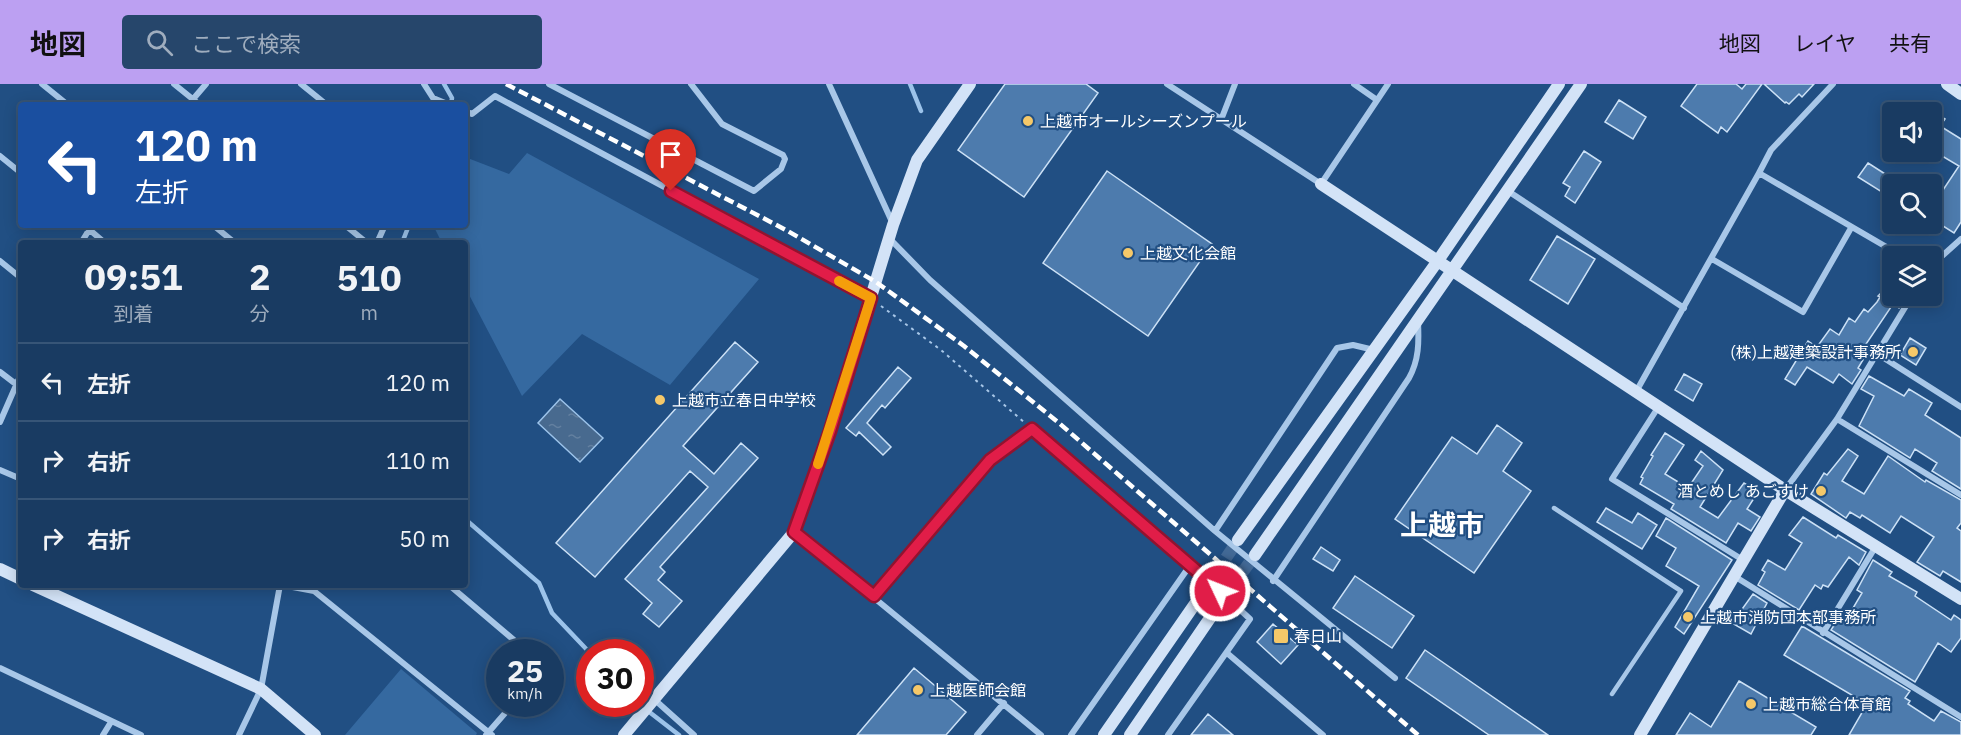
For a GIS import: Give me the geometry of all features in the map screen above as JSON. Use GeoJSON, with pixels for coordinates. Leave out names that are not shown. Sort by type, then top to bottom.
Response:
{"type":"FeatureCollection","features":[{"type":"Feature","properties":{"kind":"street"},"geometry":{"type":"LineString","coordinates":[[42,84],[64,102]]}},
{"type":"Feature","properties":{"kind":"street"},"geometry":{"type":"LineString","coordinates":[[174,84],[191,102],[206,84]]}},
{"type":"Feature","properties":{"kind":"street"},"geometry":{"type":"LineString","coordinates":[[301,84],[323,102]]}},
{"type":"Feature","properties":{"kind":"street"},"geometry":{"type":"LineString","coordinates":[[424,84],[431,102]]}},
{"type":"Feature","properties":{"kind":"street"},"geometry":{"type":"LineString","coordinates":[[549,84],[754,191],[781,169],[785,159],[783,155],[722,124],[691,84]]}},
{"type":"Feature","properties":{"kind":"street"},"geometry":{"type":"LineString","coordinates":[[829,84],[893,225]]}},
{"type":"Feature","properties":{"kind":"street"},"geometry":{"type":"LineString","coordinates":[[624,735],[794,532],[830,431],[893,225],[917,160],[970,84]]}},
{"type":"Feature","properties":{"kind":"street"},"geometry":{"type":"LineString","coordinates":[[1167,84],[1437,262],[1660,405],[1785,490],[1961,599]]}},
{"type":"Feature","properties":{"kind":"street"},"geometry":{"type":"LineString","coordinates":[[1221,120],[1234,84]]}},
{"type":"Feature","properties":{"kind":"street"},"geometry":{"type":"LineString","coordinates":[[1354,84],[1377,100]]}},
{"type":"Feature","properties":{"kind":"street"},"geometry":{"type":"LineString","coordinates":[[1321,184],[1388,84]]}},
{"type":"Feature","properties":{"kind":"street"},"geometry":{"type":"LineString","coordinates":[[1238,540],[1437,262],[1559,84]]}},
{"type":"Feature","properties":{"kind":"street"},"geometry":{"type":"LineString","coordinates":[[1255,555],[1581,84]]}},
{"type":"Feature","properties":{"kind":"street"},"geometry":{"type":"LineString","coordinates":[[1637,390],[1759,173],[1779,142],[1833,84]]}},
{"type":"Feature","properties":{"kind":"street"},"geometry":{"type":"LineString","coordinates":[[1947,84],[1961,93]]}},
{"type":"Feature","properties":{"kind":"street"},"geometry":{"type":"LineString","coordinates":[[468,112],[472,114],[495,96],[871,298]]}},
{"type":"Feature","properties":{"kind":"street"},"geometry":{"type":"LineString","coordinates":[[0,156],[18,171]]}},
{"type":"Feature","properties":{"kind":"street"},"geometry":{"type":"LineString","coordinates":[[1759,173],[1884,246]]}},
{"type":"Feature","properties":{"kind":"street"},"geometry":{"type":"LineString","coordinates":[[1507,190],[1684,308]]}},
{"type":"Feature","properties":{"kind":"street"},"geometry":{"type":"LineString","coordinates":[[90,228],[102,240]]}},
{"type":"Feature","properties":{"kind":"street"},"geometry":{"type":"LineString","coordinates":[[217,228],[231,240]]}},
{"type":"Feature","properties":{"kind":"street"},"geometry":{"type":"LineString","coordinates":[[349,228],[363,240]]}},
{"type":"Feature","properties":{"kind":"street"},"geometry":{"type":"LineString","coordinates":[[1712,260],[1803,312],[1851,228]]}},
{"type":"Feature","properties":{"kind":"street"},"geometry":{"type":"LineString","coordinates":[[890,239],[930,280],[1215,531],[1273,581],[1395,678]]}},
{"type":"Feature","properties":{"kind":"street"},"geometry":{"type":"LineString","coordinates":[[1942,257],[1961,239]]}},
{"type":"Feature","properties":{"kind":"street"},"geometry":{"type":"LineString","coordinates":[[0,261],[18,276]]}},
{"type":"Feature","properties":{"kind":"street"},"geometry":{"type":"LineString","coordinates":[[1640,735],[1785,490],[1837,419],[1906,306]]}},
{"type":"Feature","properties":{"kind":"street"},"geometry":{"type":"LineString","coordinates":[[1273,581],[1416,366],[1419,340],[1418,321]]}},
{"type":"Feature","properties":{"kind":"street"},"geometry":{"type":"LineString","coordinates":[[1215,531],[1337,348],[1353,345],[1374,350]]}},
{"type":"Feature","properties":{"kind":"street"},"geometry":{"type":"LineString","coordinates":[[1876,353],[1961,407]]}},
{"type":"Feature","properties":{"kind":"street"},"geometry":{"type":"LineString","coordinates":[[0,372],[18,386]]}},
{"type":"Feature","properties":{"kind":"street"},"geometry":{"type":"LineString","coordinates":[[0,422],[18,389]]}},
{"type":"Feature","properties":{"kind":"street"},"geometry":{"type":"LineString","coordinates":[[1660,405],[1612,479],[1743,560]]}},
{"type":"Feature","properties":{"kind":"street"},"geometry":{"type":"LineString","coordinates":[[1837,419],[1961,495]]}},
{"type":"Feature","properties":{"kind":"street"},"geometry":{"type":"LineString","coordinates":[[874,596],[990,460],[1032,429],[1191,564],[1250,619],[1168,735]]}},
{"type":"Feature","properties":{"kind":"street"},"geometry":{"type":"LineString","coordinates":[[0,470],[18,478]]}},
{"type":"Feature","properties":{"kind":"street"},"geometry":{"type":"LineString","coordinates":[[794,532],[1041,735]]}},
{"type":"Feature","properties":{"kind":"street"},"geometry":{"type":"LineString","coordinates":[[1823,633],[1876,546]]}},
{"type":"Feature","properties":{"kind":"street"},"geometry":{"type":"LineString","coordinates":[[1071,735],[1191,564]]}},
{"type":"Feature","properties":{"kind":"street"},"geometry":{"type":"LineString","coordinates":[[0,569],[18,578]]}},
{"type":"Feature","properties":{"kind":"street"},"geometry":{"type":"LineString","coordinates":[[1734,576],[1961,717]]}},
{"type":"Feature","properties":{"kind":"street"},"geometry":{"type":"LineString","coordinates":[[40,588],[261,689],[315,735]]}},
{"type":"Feature","properties":{"kind":"street"},"geometry":{"type":"LineString","coordinates":[[239,735],[261,689],[280,588]]}},
{"type":"Feature","properties":{"kind":"street"},"geometry":{"type":"LineString","coordinates":[[298,588],[315,591],[489,734],[503,717]]}},
{"type":"Feature","properties":{"kind":"street"},"geometry":{"type":"LineString","coordinates":[[453,588],[513,639]]}},
{"type":"Feature","properties":{"kind":"street"},"geometry":{"type":"LineString","coordinates":[[1104,735],[1206,588]]}},
{"type":"Feature","properties":{"kind":"street"},"geometry":{"type":"LineString","coordinates":[[1130,735],[1221,602]]}},
{"type":"Feature","properties":{"kind":"street"},"geometry":{"type":"LineString","coordinates":[[1227,653],[1323,735]]}},
{"type":"Feature","properties":{"kind":"street"},"geometry":{"type":"LineString","coordinates":[[0,668],[141,735]]}},
{"type":"Feature","properties":{"kind":"street"},"geometry":{"type":"LineString","coordinates":[[655,699],[694,735]]}},
{"type":"Feature","properties":{"kind":"street"},"geometry":{"type":"LineString","coordinates":[[977,735],[1004,704]]}},
{"type":"Feature","properties":{"kind":"street"},"geometry":{"type":"LineString","coordinates":[[103,735],[111,722]]}},
{"type":"Feature","properties":{"kind":"lane"},"geometry":{"type":"LineString","coordinates":[[1554,508],[1681,591],[1612,694]]}},
{"type":"Feature","properties":{"kind":"path"},"geometry":{"type":"LineString","coordinates":[[871,298],[941,350],[1032,429]]}},
{"type":"Feature","properties":{"kind":"shaded area"},"geometry":{"type":"Polygon","coordinates":[[[527,153],[759,279],[670,385],[582,334],[522,396],[468,293],[468,240],[440,240],[434,228],[468,228],[468,158],[509,174],[527,153]]]}},
{"type":"Feature","properties":{"kind":"shaded area"},"geometry":{"type":"Polygon","coordinates":[[[401,669],[477,733],[476,735],[345,735],[401,669]]]}},
{"type":"Feature","properties":{"kind":"water"},"geometry":{"type":"Polygon","coordinates":[[[560,399],[603,438],[580,462],[538,423],[560,399]]]}},
{"type":"Feature","properties":{"kind":"building","name":"上越市オールシーズンプール"},"geometry":{"type":"Polygon","coordinates":[[[1005,84],[1086,84],[1098,93],[1024,197],[958,150],[1005,84]]]}},
{"type":"Feature","properties":{"kind":"building"},"geometry":{"type":"Polygon","coordinates":[[[1697,84],[1736,84],[1742,89],[1746,84],[1762,84],[1727,132],[1721,127],[1718,133],[1681,106],[1697,84]]]}},
{"type":"Feature","properties":{"kind":"building"},"geometry":{"type":"Polygon","coordinates":[[[1764,84],[1814,84],[1802,97],[1799,94],[1789,104],[1764,84]]]}},
{"type":"Feature","properties":{"kind":"building"},"geometry":{"type":"Polygon","coordinates":[[[1619,100],[1646,117],[1633,139],[1605,122],[1619,100]]]}},
{"type":"Feature","properties":{"kind":"building"},"geometry":{"type":"Polygon","coordinates":[[[1942,127],[1961,139],[1961,222],[1954,233],[1942,225],[1942,189],[1959,166],[1942,156],[1942,127]]]}},
{"type":"Feature","properties":{"kind":"building"},"geometry":{"type":"Polygon","coordinates":[[[1584,151],[1601,162],[1575,203],[1565,196],[1570,187],[1563,183],[1584,151]]]}},
{"type":"Feature","properties":{"kind":"building"},"geometry":{"type":"Polygon","coordinates":[[[1868,163],[1885,174],[1882,174],[1882,192],[1858,177],[1868,163]]]}},
{"type":"Feature","properties":{"kind":"building","name":"上越文化会館"},"geometry":{"type":"Polygon","coordinates":[[[1107,171],[1212,244],[1148,336],[1043,263],[1107,171]]]}},
{"type":"Feature","properties":{"kind":"building"},"geometry":{"type":"Polygon","coordinates":[[[1557,236],[1595,259],[1568,304],[1530,280],[1557,236]]]}},
{"type":"Feature","properties":{"kind":"building"},"geometry":{"type":"Polygon","coordinates":[[[1882,292],[1882,306],[1892,306],[1864,347],[1869,350],[1852,384],[1839,374],[1833,383],[1807,367],[1795,385],[1785,379],[1808,341],[1817,347],[1830,329],[1839,335],[1849,318],[1855,322],[1864,309],[1868,312],[1877,302],[1880,297],[1878,296],[1882,292]]]}},
{"type":"Feature","properties":{"kind":"building","name":"(株)上越建築設計事務所"},"geometry":{"type":"Polygon","coordinates":[[[1910,338],[1926,348],[1916,365],[1900,355],[1910,338]]]}},
{"type":"Feature","properties":{"kind":"building"},"geometry":{"type":"Polygon","coordinates":[[[735,342],[758,362],[683,446],[714,474],[741,443],[758,458],[660,567],[665,572],[658,580],[682,601],[659,627],[643,614],[652,603],[625,579],[708,487],[690,471],[595,577],[556,543],[735,342]]]}},
{"type":"Feature","properties":{"kind":"building"},"geometry":{"type":"Polygon","coordinates":[[[898,367],[911,378],[885,408],[882,405],[867,423],[891,447],[883,455],[859,432],[856,436],[846,428],[898,367]]]}},
{"type":"Feature","properties":{"kind":"building"},"geometry":{"type":"Polygon","coordinates":[[[1684,374],[1702,384],[1693,401],[1675,390],[1684,374]]]}},
{"type":"Feature","properties":{"kind":"building"},"geometry":{"type":"Polygon","coordinates":[[[1869,376],[1904,396],[1909,389],[1932,403],[1925,415],[1961,438],[1961,489],[1932,471],[1937,463],[1915,449],[1910,458],[1859,426],[1874,396],[1861,389],[1869,376]]]}},
{"type":"Feature","properties":{"kind":"building"},"geometry":{"type":"Polygon","coordinates":[[[1497,425],[1522,443],[1503,471],[1531,491],[1474,573],[1395,519],[1452,437],[1477,454],[1497,425]]]}},
{"type":"Feature","properties":{"kind":"building"},"geometry":{"type":"Polygon","coordinates":[[[1665,433],[1684,445],[1665,474],[1688,488],[1703,466],[1695,460],[1701,451],[1723,470],[1700,507],[1718,518],[1744,483],[1758,492],[1747,509],[1760,517],[1751,531],[1738,523],[1726,543],[1671,509],[1674,504],[1640,484],[1643,478],[1641,477],[1653,456],[1651,455],[1665,433]]]}},
{"type":"Feature","properties":{"kind":"building"},"geometry":{"type":"Polygon","coordinates":[[[1848,449],[1858,456],[1842,481],[1864,494],[1888,456],[1925,482],[1926,480],[1961,500],[1961,523],[1957,528],[1961,531],[1961,582],[1943,571],[1940,576],[1917,562],[1934,537],[1901,516],[1890,533],[1862,515],[1860,518],[1850,512],[1846,518],[1811,494],[1824,473],[1827,475],[1848,449]]]}},
{"type":"Feature","properties":{"kind":"building"},"geometry":{"type":"Polygon","coordinates":[[[1606,508],[1632,523],[1638,513],[1657,525],[1642,549],[1597,522],[1606,508]]]}},
{"type":"Feature","properties":{"kind":"building"},"geometry":{"type":"Polygon","coordinates":[[[1803,517],[1836,538],[1838,535],[1866,552],[1859,565],[1849,557],[1828,587],[1823,585],[1821,589],[1815,585],[1799,610],[1758,585],[1765,572],[1762,570],[1768,560],[1785,570],[1802,543],[1789,535],[1803,517]]]}},
{"type":"Feature","properties":{"kind":"building"},"geometry":{"type":"Polygon","coordinates":[[[1666,518],[1732,560],[1684,634],[1675,627],[1699,586],[1666,566],[1676,548],[1656,536],[1666,518]]]}},
{"type":"Feature","properties":{"kind":"building"},"geometry":{"type":"Polygon","coordinates":[[[1321,547],[1340,560],[1333,571],[1313,559],[1321,547]]]}},
{"type":"Feature","properties":{"kind":"building"},"geometry":{"type":"Polygon","coordinates":[[[1873,560],[1892,572],[1889,576],[1917,592],[1915,596],[1951,620],[1954,615],[1961,620],[1961,638],[1951,652],[1938,643],[1915,682],[1831,630],[1840,616],[1846,620],[1862,593],[1857,590],[1873,560]]]}},
{"type":"Feature","properties":{"kind":"building"},"geometry":{"type":"Polygon","coordinates":[[[1355,576],[1414,616],[1392,648],[1333,608],[1355,576]]]}},
{"type":"Feature","properties":{"kind":"building"},"geometry":{"type":"Polygon","coordinates":[[[1753,594],[1767,603],[1751,634],[1732,623],[1753,594]]]}},
{"type":"Feature","properties":{"kind":"building","name":"春日山"},"geometry":{"type":"Polygon","coordinates":[[[1273,624],[1298,645],[1281,664],[1257,642],[1273,624]]]}},
{"type":"Feature","properties":{"kind":"building"},"geometry":{"type":"Polygon","coordinates":[[[1802,626],[1910,691],[1905,698],[1910,701],[1908,704],[1934,721],[1941,711],[1961,722],[1961,735],[1849,735],[1867,704],[1784,655],[1802,626]]]}},
{"type":"Feature","properties":{"kind":"building"},"geometry":{"type":"Polygon","coordinates":[[[1425,650],[1548,735],[1489,735],[1406,678],[1425,650]]]}},
{"type":"Feature","properties":{"kind":"building","name":"上越医師会館"},"geometry":{"type":"Polygon","coordinates":[[[914,668],[966,712],[946,735],[857,735],[914,668]]]}},
{"type":"Feature","properties":{"kind":"building","name":"上越市総合体育館"},"geometry":{"type":"Polygon","coordinates":[[[1739,681],[1816,727],[1811,735],[1676,735],[1690,713],[1711,727],[1739,681]]]}},
{"type":"Feature","properties":{"kind":"building"},"geometry":{"type":"Polygon","coordinates":[[[1208,714],[1233,735],[1191,735],[1208,714]]]}},
{"type":"Feature","properties":{"kind":"waterway"},"geometry":{"type":"LineString","coordinates":[[444,84],[452,98],[451,102]]}},
{"type":"Feature","properties":{"kind":"waterway"},"geometry":{"type":"LineString","coordinates":[[910,84],[921,111]]}},
{"type":"Feature","properties":{"kind":"waterway"},"geometry":{"type":"LineString","coordinates":[[403,240],[408,228]]}},
{"type":"Feature","properties":{"kind":"waterway"},"geometry":{"type":"LineString","coordinates":[[468,522],[539,583],[552,613],[577,639]]}},
{"type":"Feature","properties":{"kind":"waterway"},"geometry":{"type":"LineString","coordinates":[[654,716],[679,735]]}},
{"type":"Feature","properties":{"kind":"tunnel"},"geometry":{"type":"LineString","coordinates":[[1206,588],[1238,540]]}},
{"type":"Feature","properties":{"kind":"tunnel"},"geometry":{"type":"LineString","coordinates":[[1221,602],[1255,555]]}},
{"type":"Feature","properties":{"kind":"railway"},"geometry":{"type":"LineString","coordinates":[[506,84],[786,230],[876,282],[964,346],[1059,423],[1418,735]]}},
{"type":"Feature","properties":{"kind":"slow traffic"},"geometry":{"type":"LineString","coordinates":[[818,464],[871,298],[839,281]]}},
{"type":"Feature","properties":{"kind":"place","name":"上越市オールシーズンプール"},"geometry":{"type":"Point","coordinates":[1028,121]}},
{"type":"Feature","properties":{"kind":"place","name":"上越文化会館"},"geometry":{"type":"Point","coordinates":[1128,253]}},
{"type":"Feature","properties":{"kind":"place","name":"(株)上越建築設計事務所"},"geometry":{"type":"Point","coordinates":[1913,352]}},
{"type":"Feature","properties":{"kind":"place","name":"上越市立春日中学校"},"geometry":{"type":"Point","coordinates":[660,400]}},
{"type":"Feature","properties":{"kind":"place","name":"酒とめし あごすけ"},"geometry":{"type":"Point","coordinates":[1821,491]}},
{"type":"Feature","properties":{"kind":"place","name":"上越市消防団本部事務所"},"geometry":{"type":"Point","coordinates":[1688,617]}},
{"type":"Feature","properties":{"kind":"place","name":"春日山"},"geometry":{"type":"Point","coordinates":[1281,636]}},
{"type":"Feature","properties":{"kind":"place","name":"上越医師会館"},"geometry":{"type":"Point","coordinates":[918,690]}},
{"type":"Feature","properties":{"kind":"place","name":"上越市総合体育館"},"geometry":{"type":"Point","coordinates":[1751,704]}},
{"type":"Feature","properties":{"kind":"district","name":"上越市"},"geometry":{"type":"Point","coordinates":[1442,525]}},
{"type":"Feature","properties":{"kind":"route"},"geometry":{"type":"LineString","coordinates":[[671,191],[871,298],[830,431],[794,532],[874,596],[990,460],[1032,429],[1220,591]]}}]}
